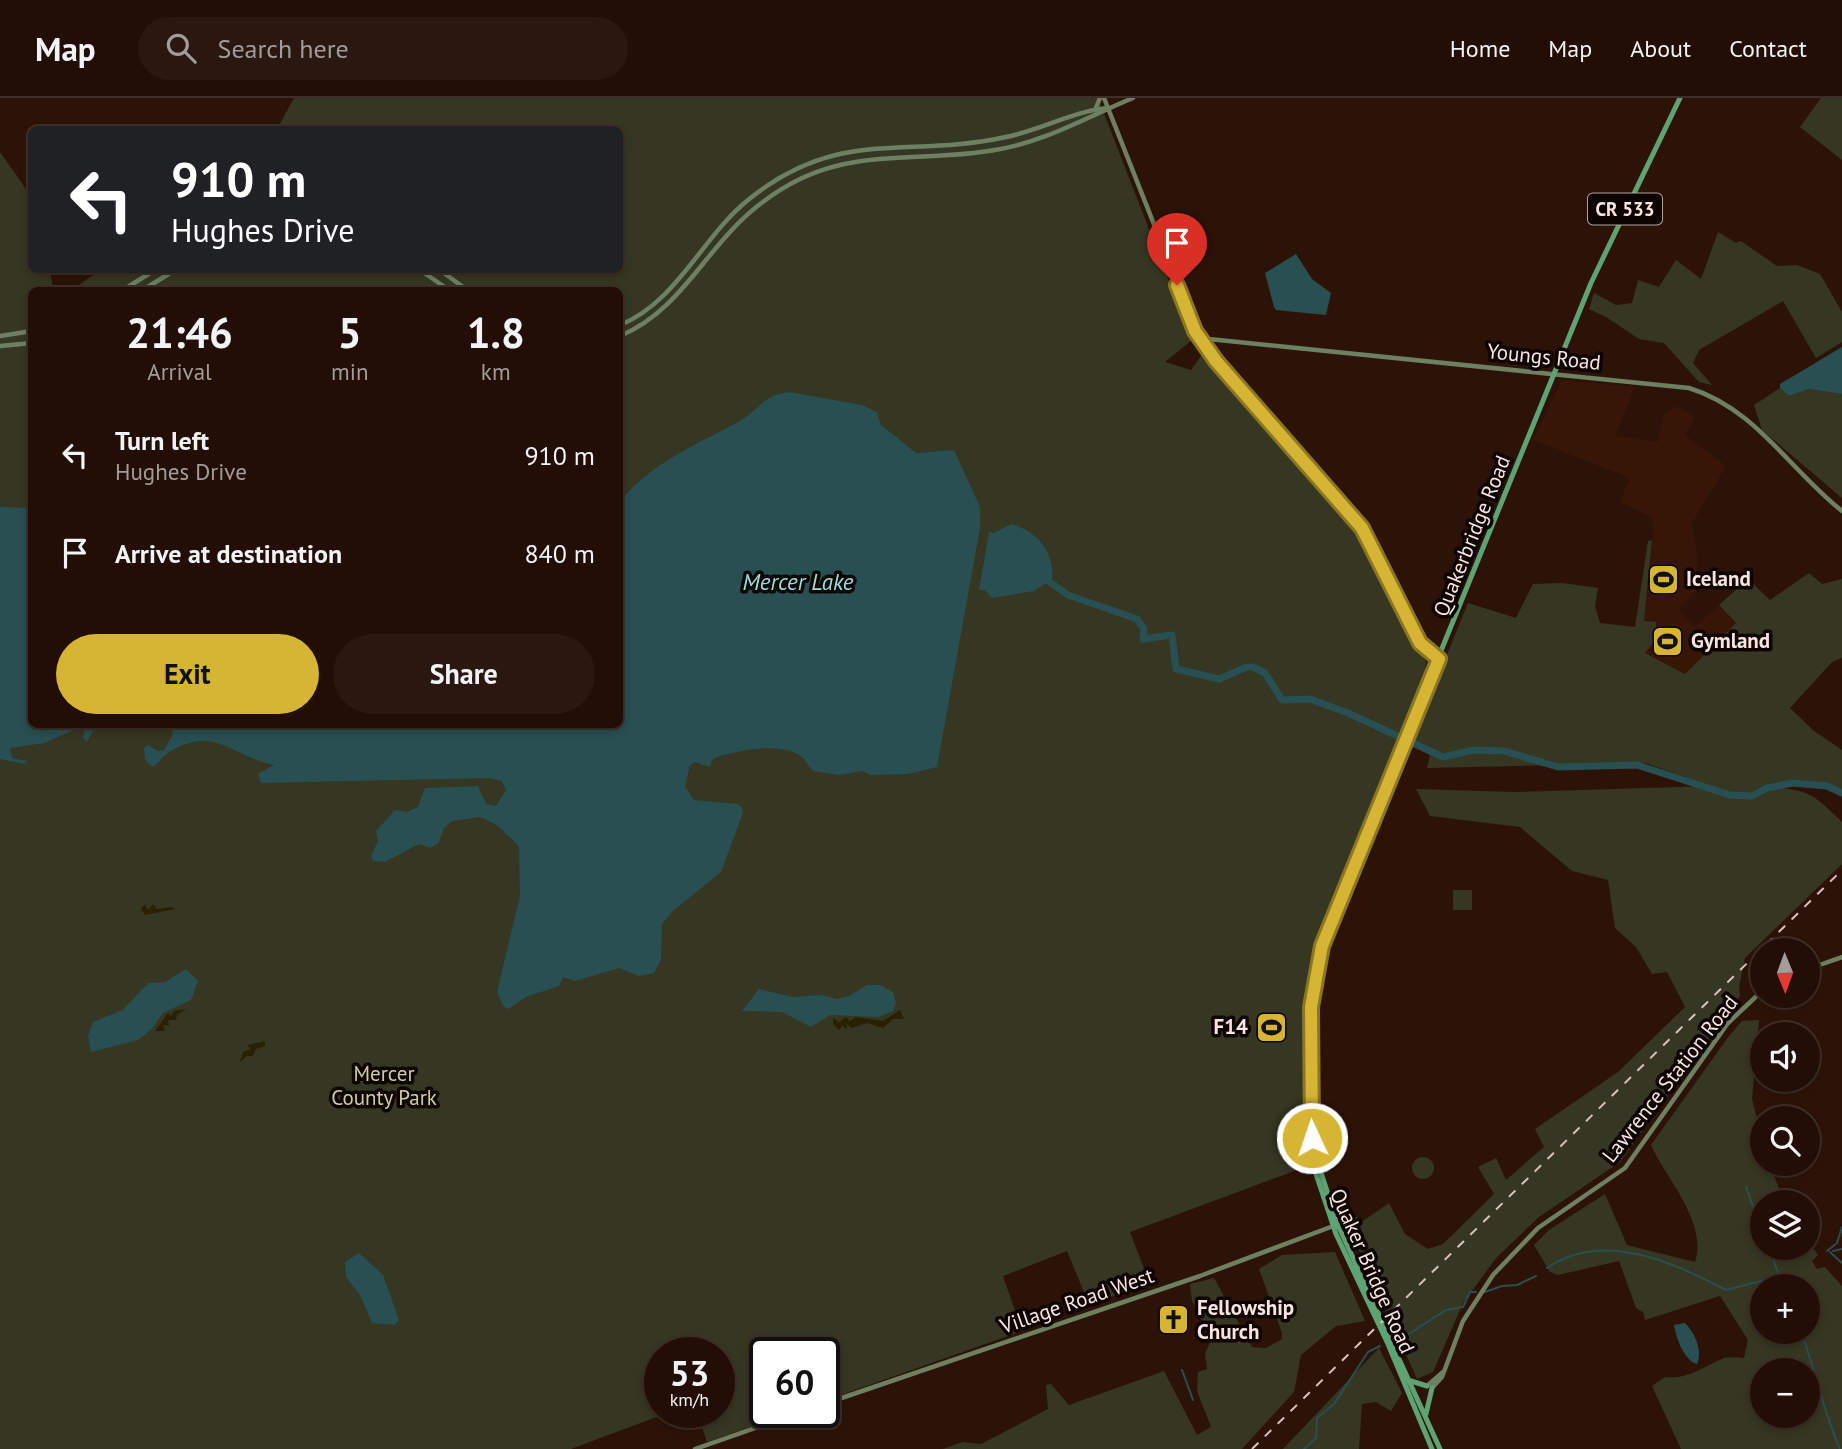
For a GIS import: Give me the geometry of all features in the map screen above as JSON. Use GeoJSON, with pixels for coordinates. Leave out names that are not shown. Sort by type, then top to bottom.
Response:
{"type":"FeatureCollection","features":[{"type":"Feature","properties":{"kind":"main road","name":"Quakerbridge Road"},"geometry":{"type":"LineString","coordinates":[[1311,1119],[1310,1022],[1318,961],[1330,923],[1591,283],[1680,98]]}},
{"type":"Feature","properties":{"kind":"main road","name":"Quaker Bridge Road"},"geometry":{"type":"LineString","coordinates":[[1311,1119],[1314,1168],[1335,1226],[1390,1343],[1432,1449]]}},
{"type":"Feature","properties":{"kind":"main road"},"geometry":{"type":"LineString","coordinates":[[1345,1241],[1346,1231],[1356,1220]]}},
{"type":"Feature","properties":{"kind":"main road","name":"Quaker Bridge Road"},"geometry":{"type":"LineString","coordinates":[[1335,1226],[1345,1241],[1374,1308]]}},
{"type":"Feature","properties":{"kind":"main road","name":"Quaker Bridge Road"},"geometry":{"type":"LineString","coordinates":[[1390,1343],[1440,1449]]}},
{"type":"Feature","properties":{"kind":"main road"},"geometry":{"type":"LineString","coordinates":[[1409,1379],[1430,1387],[1426,1418]]}},
{"type":"Feature","properties":{"kind":"street"},"geometry":{"type":"LineString","coordinates":[[1093,114],[1102,98],[1199,338],[1362,528],[1420,643],[1439,659]]}},
{"type":"Feature","properties":{"kind":"street"},"geometry":{"type":"LineString","coordinates":[[623,334],[662,312],[740,221],[775,193],[804,177],[831,167],[871,158],[969,154],[1012,147],[1050,136],[1093,114],[1133,98]]}},
{"type":"Feature","properties":{"kind":"street"},"geometry":{"type":"LineString","coordinates":[[623,323],[643,312],[662,296],[717,229],[745,202],[801,167],[829,156],[870,147],[965,144],[1005,138],[1093,114],[1114,124]]}},
{"type":"Feature","properties":{"kind":"street"},"geometry":{"type":"LineString","coordinates":[[128,287],[150,273]]}},
{"type":"Feature","properties":{"kind":"street"},"geometry":{"type":"LineString","coordinates":[[148,287],[170,273]]}},
{"type":"Feature","properties":{"kind":"street"},"geometry":{"type":"LineString","coordinates":[[424,273],[445,287]]}},
{"type":"Feature","properties":{"kind":"street"},"geometry":{"type":"LineString","coordinates":[[444,273],[463,287]]}},
{"type":"Feature","properties":{"kind":"street"},"geometry":{"type":"LineString","coordinates":[[0,335],[28,332]]}},
{"type":"Feature","properties":{"kind":"street","name":"Youngs Road"},"geometry":{"type":"LineString","coordinates":[[1199,338],[1677,386],[1720,400],[1745,418],[1842,511]]}},
{"type":"Feature","properties":{"kind":"street"},"geometry":{"type":"LineString","coordinates":[[0,346],[28,342]]}},
{"type":"Feature","properties":{"kind":"street"},"geometry":{"type":"LineString","coordinates":[[1820,965],[1842,957]]}},
{"type":"Feature","properties":{"kind":"street","name":"Lawrence Station Road"},"geometry":{"type":"LineString","coordinates":[[1430,1387],[1444,1371],[1470,1309],[1503,1262],[1551,1218],[1625,1168],[1728,1023],[1750,1002]]}},
{"type":"Feature","properties":{"kind":"street","name":"Village Road West"},"geometry":{"type":"LineString","coordinates":[[840,1399],[1193,1278],[1335,1226]]}},
{"type":"Feature","properties":{"kind":"street"},"geometry":{"type":"LineString","coordinates":[[695,1449],[755,1428]]}},
{"type":"Feature","properties":{"kind":"shaded area"},"geometry":{"type":"Polygon","coordinates":[[[1562,380],[1635,387],[1615,436],[1658,442],[1663,416],[1677,406],[1695,417],[1685,435],[1726,466],[1692,523],[1697,556],[1696,591],[1678,609],[1695,627],[1719,605],[1736,623],[1685,674],[1645,653],[1644,621],[1654,531],[1651,517],[1620,502],[1630,478],[1533,440],[1562,380]]]}},
{"type":"Feature","properties":{"kind":"green space","name":"Mercer County Park"},"geometry":{"type":"Polygon","coordinates":[[[294,98],[1098,98],[1173,291],[1177,289],[1194,331],[1189,333],[1192,340],[1165,362],[1191,370],[1201,356],[1206,362],[1209,359],[1361,532],[1426,662],[1424,677],[1320,932],[1313,961],[1305,1019],[1305,1167],[1130,1232],[1150,1284],[1089,1304],[1067,1251],[1003,1276],[1022,1331],[840,1395],[840,1337],[749,1337],[749,1427],[707,1442],[702,1428],[735,1428],[735,1337],[644,1337],[644,1422],[571,1449],[0,1449],[0,152],[28,192],[28,273],[50,273],[53,287],[28,287],[28,728],[623,728],[623,287],[76,287],[96,273],[623,273],[623,126],[279,126],[294,98]]]}},
{"type":"Feature","properties":{"kind":"green space"},"geometry":{"type":"Polygon","coordinates":[[[1821,98],[1842,98],[1842,160],[1800,127],[1821,98]]]}},
{"type":"Feature","properties":{"kind":"green space"},"geometry":{"type":"Polygon","coordinates":[[[1718,232],[1736,243],[1741,241],[1777,266],[1797,265],[1820,274],[1842,312],[1842,342],[1816,358],[1783,301],[1699,350],[1693,363],[1712,385],[1699,382],[1664,343],[1639,339],[1589,309],[1594,293],[1616,305],[1632,303],[1638,280],[1659,287],[1676,260],[1701,279],[1718,232]]]}},
{"type":"Feature","properties":{"kind":"green space"},"geometry":{"type":"Polygon","coordinates":[[[1780,388],[1789,396],[1809,389],[1842,394],[1842,498],[1762,430],[1754,405],[1780,388]]]}},
{"type":"Feature","properties":{"kind":"green space"},"geometry":{"type":"Polygon","coordinates":[[[1652,540],[1644,621],[1656,622],[1656,639],[1645,653],[1685,674],[1736,623],[1719,605],[1748,579],[1770,600],[1809,573],[1822,584],[1842,579],[1842,658],[1832,662],[1790,708],[1814,731],[1842,750],[1842,794],[1815,782],[1766,786],[1808,794],[1842,822],[1842,864],[1766,938],[1750,938],[1750,953],[1745,958],[1739,987],[1740,996],[1620,1162],[1539,1217],[1497,1257],[1463,1303],[1433,1372],[1417,1379],[1350,1230],[1389,1203],[1405,1234],[1428,1249],[1443,1244],[1494,1194],[1478,1167],[1496,1158],[1506,1180],[1544,1147],[1535,1129],[1618,1072],[1685,1007],[1667,972],[1652,974],[1636,947],[1615,928],[1608,880],[1572,871],[1520,827],[1430,816],[1416,789],[1515,792],[1711,786],[1645,763],[1427,768],[1430,755],[1411,743],[1468,603],[1516,618],[1533,584],[1562,583],[1598,588],[1595,606],[1600,623],[1635,627],[1648,541],[1652,540]]]}},
{"type":"Feature","properties":{"kind":"green space"},"geometry":{"type":"Polygon","coordinates":[[[1453,890],[1472,890],[1472,910],[1453,910],[1453,890]]]}},
{"type":"Feature","properties":{"kind":"green space"},"geometry":{"type":"Polygon","coordinates":[[[1759,1020],[1750,1022],[1750,1092],[1753,1092],[1754,1106],[1750,1106],[1750,1176],[1774,1176],[1780,1190],[1750,1190],[1750,1260],[1813,1260],[1817,1269],[1825,1267],[1842,1286],[1842,1449],[1681,1449],[1652,1386],[1665,1377],[1688,1375],[1724,1358],[1744,1358],[1748,1340],[1720,1296],[1645,1320],[1643,1312],[1636,1308],[1619,1261],[1558,1275],[1550,1272],[1534,1245],[1549,1230],[1605,1194],[1627,1245],[1695,1262],[1696,1232],[1691,1217],[1651,1145],[1742,1021],[1759,1020]]]}},
{"type":"Feature","properties":{"kind":"green space"},"geometry":{"type":"Polygon","coordinates":[[[1423,1157],[1431,1160],[1434,1168],[1431,1176],[1423,1179],[1415,1176],[1412,1168],[1415,1160],[1423,1157]]]}},
{"type":"Feature","properties":{"kind":"green space"},"geometry":{"type":"Polygon","coordinates":[[[1335,1252],[1365,1321],[1336,1326],[1301,1355],[1294,1392],[1242,1449],[943,1449],[963,1442],[981,1444],[1048,1409],[1046,1385],[1051,1384],[1069,1405],[1164,1371],[1197,1435],[1211,1427],[1197,1391],[1198,1372],[1207,1369],[1205,1354],[1212,1338],[1192,1301],[1190,1284],[1214,1278],[1252,1347],[1266,1348],[1282,1339],[1282,1333],[1259,1269],[1282,1255],[1335,1252]]]}},
{"type":"Feature","properties":{"kind":"green space"},"geometry":{"type":"Polygon","coordinates":[[[1379,1348],[1402,1393],[1391,1411],[1376,1402],[1362,1404],[1359,1449],[1283,1449],[1379,1348]]]}},
{"type":"Feature","properties":{"kind":"sand"},"geometry":{"type":"Polygon","coordinates":[[[145,904],[148,910],[153,904],[157,909],[175,909],[145,915],[141,909],[145,904]]]}},
{"type":"Feature","properties":{"kind":"sand"},"geometry":{"type":"Polygon","coordinates":[[[186,1009],[177,1015],[176,1020],[168,1020],[169,1026],[163,1025],[165,1031],[155,1031],[168,1013],[171,1016],[174,1011],[186,1009]]]}},
{"type":"Feature","properties":{"kind":"sand"},"geometry":{"type":"Polygon","coordinates":[[[900,1010],[904,1019],[893,1019],[883,1028],[867,1023],[852,1028],[847,1024],[847,1029],[842,1026],[839,1030],[833,1024],[833,1018],[839,1022],[846,1017],[850,1021],[856,1017],[883,1021],[900,1010]]]}},
{"type":"Feature","properties":{"kind":"sand"},"geometry":{"type":"Polygon","coordinates":[[[265,1041],[265,1046],[256,1049],[253,1056],[247,1056],[240,1062],[243,1052],[251,1049],[247,1045],[265,1041]]]}},
{"type":"Feature","properties":{"kind":"water"},"geometry":{"type":"Polygon","coordinates":[[[1296,254],[1312,279],[1331,293],[1326,315],[1276,310],[1274,307],[1265,273],[1296,254]]]}},
{"type":"Feature","properties":{"kind":"water"},"geometry":{"type":"Polygon","coordinates":[[[1842,347],[1842,394],[1809,389],[1789,396],[1780,388],[1780,384],[1842,347]]]}},
{"type":"Feature","properties":{"kind":"water","name":"Mercer Lake"},"geometry":{"type":"Polygon","coordinates":[[[789,392],[862,405],[877,412],[881,425],[916,453],[954,450],[980,507],[980,528],[937,767],[908,774],[871,775],[862,771],[840,775],[813,771],[803,758],[795,753],[773,748],[717,757],[712,760],[710,767],[695,762],[690,765],[685,787],[694,800],[737,804],[742,807],[743,813],[721,872],[674,910],[662,924],[661,960],[654,973],[639,976],[619,968],[575,981],[563,977],[559,986],[526,997],[508,1009],[503,1006],[497,992],[520,896],[519,846],[497,825],[480,817],[452,821],[444,828],[438,844],[430,848],[419,844],[385,862],[373,861],[371,856],[378,841],[376,831],[395,810],[407,812],[418,807],[425,788],[478,786],[486,804],[496,806],[506,790],[502,781],[490,778],[261,783],[258,774],[274,765],[222,745],[198,741],[169,752],[153,767],[145,760],[144,748],[148,745],[158,751],[164,750],[173,734],[172,728],[623,728],[623,498],[660,465],[740,421],[767,399],[789,392]]]}},
{"type":"Feature","properties":{"kind":"water"},"geometry":{"type":"Polygon","coordinates":[[[0,507],[28,508],[28,728],[79,728],[44,743],[10,748],[12,758],[27,761],[24,764],[0,759],[0,507]]]}},
{"type":"Feature","properties":{"kind":"water"},"geometry":{"type":"Polygon","coordinates":[[[1011,524],[1028,531],[1042,544],[1050,560],[1052,579],[1034,591],[992,598],[985,590],[979,590],[989,532],[994,533],[1011,524]]]}},
{"type":"Feature","properties":{"kind":"water"},"geometry":{"type":"Polygon","coordinates":[[[85,728],[94,728],[87,742],[83,738],[85,728]]]}},
{"type":"Feature","properties":{"kind":"water"},"geometry":{"type":"Polygon","coordinates":[[[186,969],[198,981],[191,1000],[163,1013],[151,1030],[138,1040],[91,1052],[88,1036],[93,1022],[123,1010],[148,983],[165,982],[186,969]]]}},
{"type":"Feature","properties":{"kind":"water"},"geometry":{"type":"Polygon","coordinates":[[[867,985],[881,985],[893,992],[896,1003],[893,1011],[878,1017],[830,1015],[811,1027],[782,1012],[742,1011],[759,989],[793,997],[822,995],[837,999],[849,996],[867,985]]]}},
{"type":"Feature","properties":{"kind":"water"},"geometry":{"type":"Polygon","coordinates":[[[359,1253],[383,1275],[399,1320],[395,1325],[372,1323],[360,1295],[346,1277],[345,1262],[359,1253]]]}},
{"type":"Feature","properties":{"kind":"water"},"geometry":{"type":"Polygon","coordinates":[[[1685,1323],[1697,1342],[1697,1364],[1685,1354],[1677,1336],[1674,1325],[1685,1323]]]}},
{"type":"Feature","properties":{"kind":"waterway"},"geometry":{"type":"LineString","coordinates":[[1044,578],[1068,595],[1137,619],[1144,629],[1143,639],[1172,635],[1176,669],[1219,679],[1253,667],[1265,673],[1282,700],[1310,699],[1348,713],[1443,757],[1474,750],[1504,751],[1558,767],[1637,765],[1730,795],[1752,796],[1767,788],[1793,783],[1827,786],[1842,793]]}},
{"type":"Feature","properties":{"kind":"waterway"},"geometry":{"type":"LineString","coordinates":[[1746,1187],[1750,1198]]}},
{"type":"Feature","properties":{"kind":"waterway"},"geometry":{"type":"LineString","coordinates":[[1827,1251],[1837,1243],[1842,1227]]}},
{"type":"Feature","properties":{"kind":"waterway"},"geometry":{"type":"LineString","coordinates":[[1833,1251],[1842,1249]]}},
{"type":"Feature","properties":{"kind":"waterway"},"geometry":{"type":"LineString","coordinates":[[1547,1268],[1569,1257],[1591,1251],[1615,1251],[1661,1261],[1726,1290],[1750,1284]]}},
{"type":"Feature","properties":{"kind":"waterway"},"geometry":{"type":"LineString","coordinates":[[1830,1252],[1842,1263]]}},
{"type":"Feature","properties":{"kind":"waterway"},"geometry":{"type":"LineString","coordinates":[[1773,1260],[1779,1274]]}},
{"type":"Feature","properties":{"kind":"waterway"},"geometry":{"type":"LineString","coordinates":[[1485,1292],[1502,1286],[1517,1285],[1536,1276]]}},
{"type":"Feature","properties":{"kind":"waterway"},"geometry":{"type":"LineString","coordinates":[[1401,1339],[1446,1310],[1463,1307],[1470,1292],[1476,1292]]}},
{"type":"Feature","properties":{"kind":"waterway"},"geometry":{"type":"LineString","coordinates":[[1805,1344],[1840,1449]]}},
{"type":"Feature","properties":{"kind":"waterway"},"geometry":{"type":"LineString","coordinates":[[1304,1449],[1316,1438],[1317,1418],[1334,1404],[1368,1352],[1380,1346]]}},
{"type":"Feature","properties":{"kind":"waterway"},"geometry":{"type":"LineString","coordinates":[[1182,1370],[1193,1400]]}},
{"type":"Feature","properties":{"kind":"railway"},"geometry":{"type":"LineString","coordinates":[[1252,1449],[1842,870]]}},
{"type":"Feature","properties":{"kind":"place","name":"Iceland"},"geometry":{"type":"Point","coordinates":[1663,579]}},
{"type":"Feature","properties":{"kind":"place","name":"Gymland"},"geometry":{"type":"Point","coordinates":[1668,641]}},
{"type":"Feature","properties":{"kind":"place","name":"F14"},"geometry":{"type":"Point","coordinates":[1271,1027]}},
{"type":"Feature","properties":{"kind":"place","name":"Fellowship Church"},"geometry":{"type":"Point","coordinates":[1174,1320]}},
{"type":"Feature","properties":{"kind":"route"},"geometry":{"type":"LineString","coordinates":[[1177,285],[1199,338],[1362,528],[1420,643],[1432,656],[1439,659],[1322,946],[1315,976],[1310,1022],[1312,1138]]}}]}
